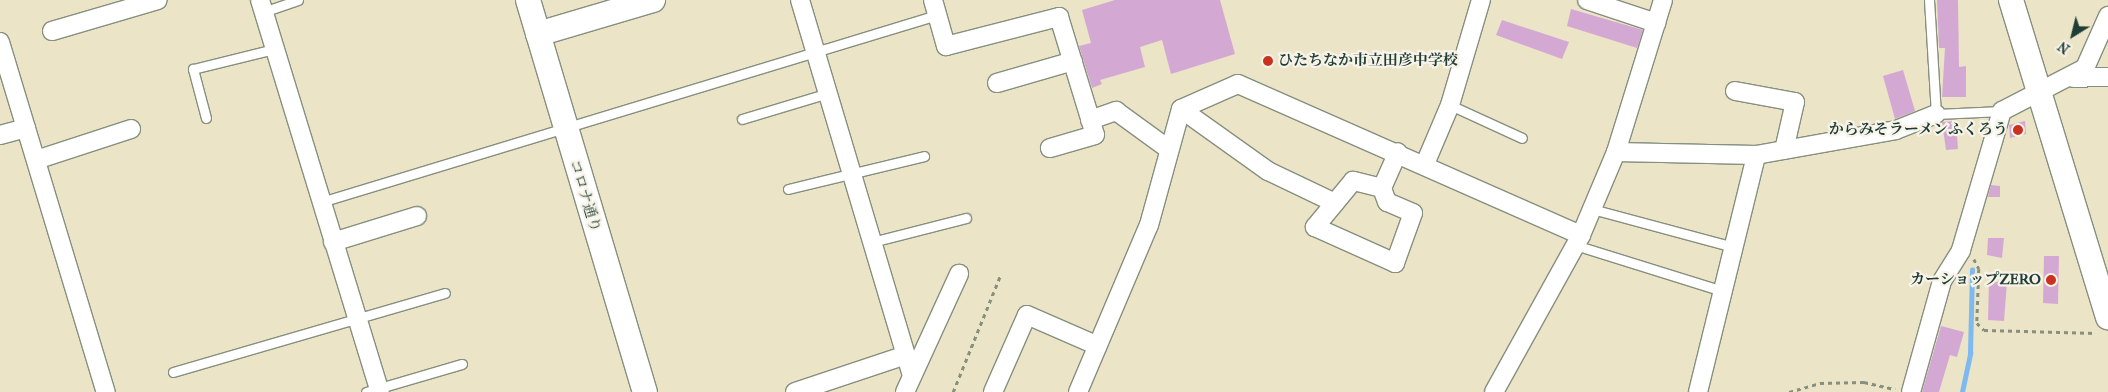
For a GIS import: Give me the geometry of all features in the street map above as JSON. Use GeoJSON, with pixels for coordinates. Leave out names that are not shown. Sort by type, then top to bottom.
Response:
{"type":"FeatureCollection","features":[{"type":"Feature","properties":{"kind":"street"},"geometry":{"type":"LineString","coordinates":[[52,31],[158,0]]}},
{"type":"Feature","properties":{"kind":"street","name":"コロナ通り"},"geometry":{"type":"LineString","coordinates":[[528,0],[645,392]]}},
{"type":"Feature","properties":{"kind":"street"},"geometry":{"type":"LineString","coordinates":[[538,34],[653,0]]}},
{"type":"Feature","properties":{"kind":"street"},"geometry":{"type":"LineString","coordinates":[[800,0],[906,355],[908,384]]}},
{"type":"Feature","properties":{"kind":"street"},"geometry":{"type":"LineString","coordinates":[[1425,164],[1450,105],[1481,0]]}},
{"type":"Feature","properties":{"kind":"street"},"geometry":{"type":"LineString","coordinates":[[1587,0],[1656,23]]}},
{"type":"Feature","properties":{"kind":"street"},"geometry":{"type":"LineString","coordinates":[[1494,392],[1578,240],[1592,209],[1616,152],[1663,0]]}},
{"type":"Feature","properties":{"kind":"street"},"geometry":{"type":"LineString","coordinates":[[2012,0],[2103,325]]}},
{"type":"Feature","properties":{"kind":"street"},"geometry":{"type":"LineString","coordinates":[[261,6],[333,242],[358,317],[375,391]]}},
{"type":"Feature","properties":{"kind":"street"},"geometry":{"type":"LineString","coordinates":[[935,8],[946,46],[1059,17],[1095,135],[1050,148]]}},
{"type":"Feature","properties":{"kind":"street"},"geometry":{"type":"LineString","coordinates":[[2073,78],[2092,58],[2108,16]]}},
{"type":"Feature","properties":{"kind":"street"},"geometry":{"type":"LineString","coordinates":[[0,42],[7,89],[26,128],[106,392]]}},
{"type":"Feature","properties":{"kind":"street"},"geometry":{"type":"LineString","coordinates":[[997,83],[1073,61]]}},
{"type":"Feature","properties":{"kind":"street"},"geometry":{"type":"LineString","coordinates":[[1911,392],[1942,281],[1960,250],[2002,111],[2038,89],[2073,78],[2108,78]]}},
{"type":"Feature","properties":{"kind":"street"},"geometry":{"type":"LineString","coordinates":[[1078,392],[1149,225],[1167,148],[1181,109],[1238,84],[1425,164],[1578,240]]}},
{"type":"Feature","properties":{"kind":"street"},"geometry":{"type":"LineString","coordinates":[[1735,91],[1795,102],[1784,150]]}},
{"type":"Feature","properties":{"kind":"street"},"geometry":{"type":"LineString","coordinates":[[1181,109],[1268,171],[1335,203]]}},
{"type":"Feature","properties":{"kind":"street"},"geometry":{"type":"LineString","coordinates":[[1090,120],[1116,111],[1167,148]]}},
{"type":"Feature","properties":{"kind":"street"},"geometry":{"type":"LineString","coordinates":[[1616,152],[1756,155],[1896,130],[1936,114]]}},
{"type":"Feature","properties":{"kind":"street"},"geometry":{"type":"LineString","coordinates":[[0,135],[26,128]]}},
{"type":"Feature","properties":{"kind":"street"},"geometry":{"type":"LineString","coordinates":[[36,160],[131,129]]}},
{"type":"Feature","properties":{"kind":"street"},"geometry":{"type":"LineString","coordinates":[[1382,188],[1352,181],[1315,227],[1396,263],[1413,213],[1387,202],[1382,188],[1398,152]]}},
{"type":"Feature","properties":{"kind":"street"},"geometry":{"type":"LineString","coordinates":[[1698,392],[1756,155]]}},
{"type":"Feature","properties":{"kind":"street"},"geometry":{"type":"LineString","coordinates":[[333,242],[417,216]]}},
{"type":"Feature","properties":{"kind":"street"},"geometry":{"type":"LineString","coordinates":[[908,384],[959,274]]}},
{"type":"Feature","properties":{"kind":"street"},"geometry":{"type":"LineString","coordinates":[[993,392],[1027,315],[1098,346]]}},
{"type":"Feature","properties":{"kind":"street"},"geometry":{"type":"LineString","coordinates":[[795,392],[906,355]]}},
{"type":"Feature","properties":{"kind":"lane"},"geometry":{"type":"LineString","coordinates":[[261,6],[298,0]]}},
{"type":"Feature","properties":{"kind":"lane"},"geometry":{"type":"LineString","coordinates":[[1929,0],[1936,114],[2002,111]]}},
{"type":"Feature","properties":{"kind":"lane"},"geometry":{"type":"LineString","coordinates":[[321,202],[564,125],[815,49],[935,8]]}},
{"type":"Feature","properties":{"kind":"lane"},"geometry":{"type":"LineString","coordinates":[[206,118],[192,69],[274,48]]}},
{"type":"Feature","properties":{"kind":"lane"},"geometry":{"type":"LineString","coordinates":[[742,119],[828,93]]}},
{"type":"Feature","properties":{"kind":"lane"},"geometry":{"type":"LineString","coordinates":[[1450,105],[1522,138]]}},
{"type":"Feature","properties":{"kind":"lane"},"geometry":{"type":"LineString","coordinates":[[788,189],[924,156]]}},
{"type":"Feature","properties":{"kind":"lane"},"geometry":{"type":"LineString","coordinates":[[1592,209],[1734,247]]}},
{"type":"Feature","properties":{"kind":"lane"},"geometry":{"type":"LineString","coordinates":[[872,242],[966,218]]}},
{"type":"Feature","properties":{"kind":"lane"},"geometry":{"type":"LineString","coordinates":[[1578,240],[1723,291]]}},
{"type":"Feature","properties":{"kind":"lane"},"geometry":{"type":"LineString","coordinates":[[173,372],[445,293]]}},
{"type":"Feature","properties":{"kind":"lane"},"geometry":{"type":"LineString","coordinates":[[375,391],[462,364]]}},
{"type":"Feature","properties":{"kind":"path"},"geometry":{"type":"LineString","coordinates":[[1960,250],[1974,258],[1979,270],[1977,323],[1984,330],[2103,325]]}},
{"type":"Feature","properties":{"kind":"path"},"geometry":{"type":"LineString","coordinates":[[953,392],[1001,274]]}},
{"type":"Feature","properties":{"kind":"path"},"geometry":{"type":"LineString","coordinates":[[1789,392],[1820,383],[1864,382],[1900,392]]}},
{"type":"Feature","properties":{"kind":"building"},"geometry":{"type":"Polygon","coordinates":[[[1115,0],[1220,0],[1235,54],[1171,74],[1162,40],[1140,47],[1145,67],[1100,80],[1102,84],[1092,88],[1079,46],[1091,43],[1082,10],[1115,0]]]}},
{"type":"Feature","properties":{"kind":"building"},"geometry":{"type":"Polygon","coordinates":[[[1937,0],[1958,0],[1959,67],[1966,66],[1966,97],[1942,97],[1945,48],[1939,48],[1937,0]]]}},
{"type":"Feature","properties":{"kind":"building"},"geometry":{"type":"Polygon","coordinates":[[[1571,9],[1643,30],[1637,48],[1567,26],[1571,9]]]}},
{"type":"Feature","properties":{"kind":"building"},"geometry":{"type":"Polygon","coordinates":[[[1502,20],[1569,42],[1562,59],[1496,35],[1502,20]]]}},
{"type":"Feature","properties":{"kind":"building"},"geometry":{"type":"Polygon","coordinates":[[[1903,70],[1915,111],[1895,119],[1883,76],[1903,70]]]}},
{"type":"Feature","properties":{"kind":"building"},"geometry":{"type":"Polygon","coordinates":[[[1956,121],[1958,149],[1946,150],[1942,122],[1956,121]]]}},
{"type":"Feature","properties":{"kind":"building","name":"からみそラーメンふくろう"},"geometry":{"type":"Polygon","coordinates":[[[2025,121],[2026,134],[2010,138],[2009,125],[2025,121]]]}},
{"type":"Feature","properties":{"kind":"building"},"geometry":{"type":"Polygon","coordinates":[[[1991,185],[2000,186],[2000,197],[1988,197],[1991,185]]]}},
{"type":"Feature","properties":{"kind":"building"},"geometry":{"type":"Polygon","coordinates":[[[1988,238],[2004,238],[2002,258],[1987,255],[1988,238]]]}},
{"type":"Feature","properties":{"kind":"building","name":"カーショップZERO"},"geometry":{"type":"Polygon","coordinates":[[[2044,256],[2059,256],[2058,304],[2043,303],[2044,256]]]}},
{"type":"Feature","properties":{"kind":"building"},"geometry":{"type":"Polygon","coordinates":[[[1989,282],[2007,282],[2004,321],[1988,320],[1989,282]]]}},
{"type":"Feature","properties":{"kind":"building"},"geometry":{"type":"Polygon","coordinates":[[[1941,326],[1964,332],[1957,357],[1950,355],[1939,392],[1922,392],[1941,326]]]}},
{"type":"Feature","properties":{"kind":"waterway"},"geometry":{"type":"LineString","coordinates":[[1962,392],[1970,353],[1972,270]]}},
{"type":"Feature","properties":{"kind":"place","name":"ひたちなか市立田彦中学校"},"geometry":{"type":"Point","coordinates":[1268,61]}},
{"type":"Feature","properties":{"kind":"place","name":"からみそラーメンふくろう"},"geometry":{"type":"Point","coordinates":[2018,130]}},
{"type":"Feature","properties":{"kind":"place","name":"カーショップZERO"},"geometry":{"type":"Point","coordinates":[2051,280]}}]}
